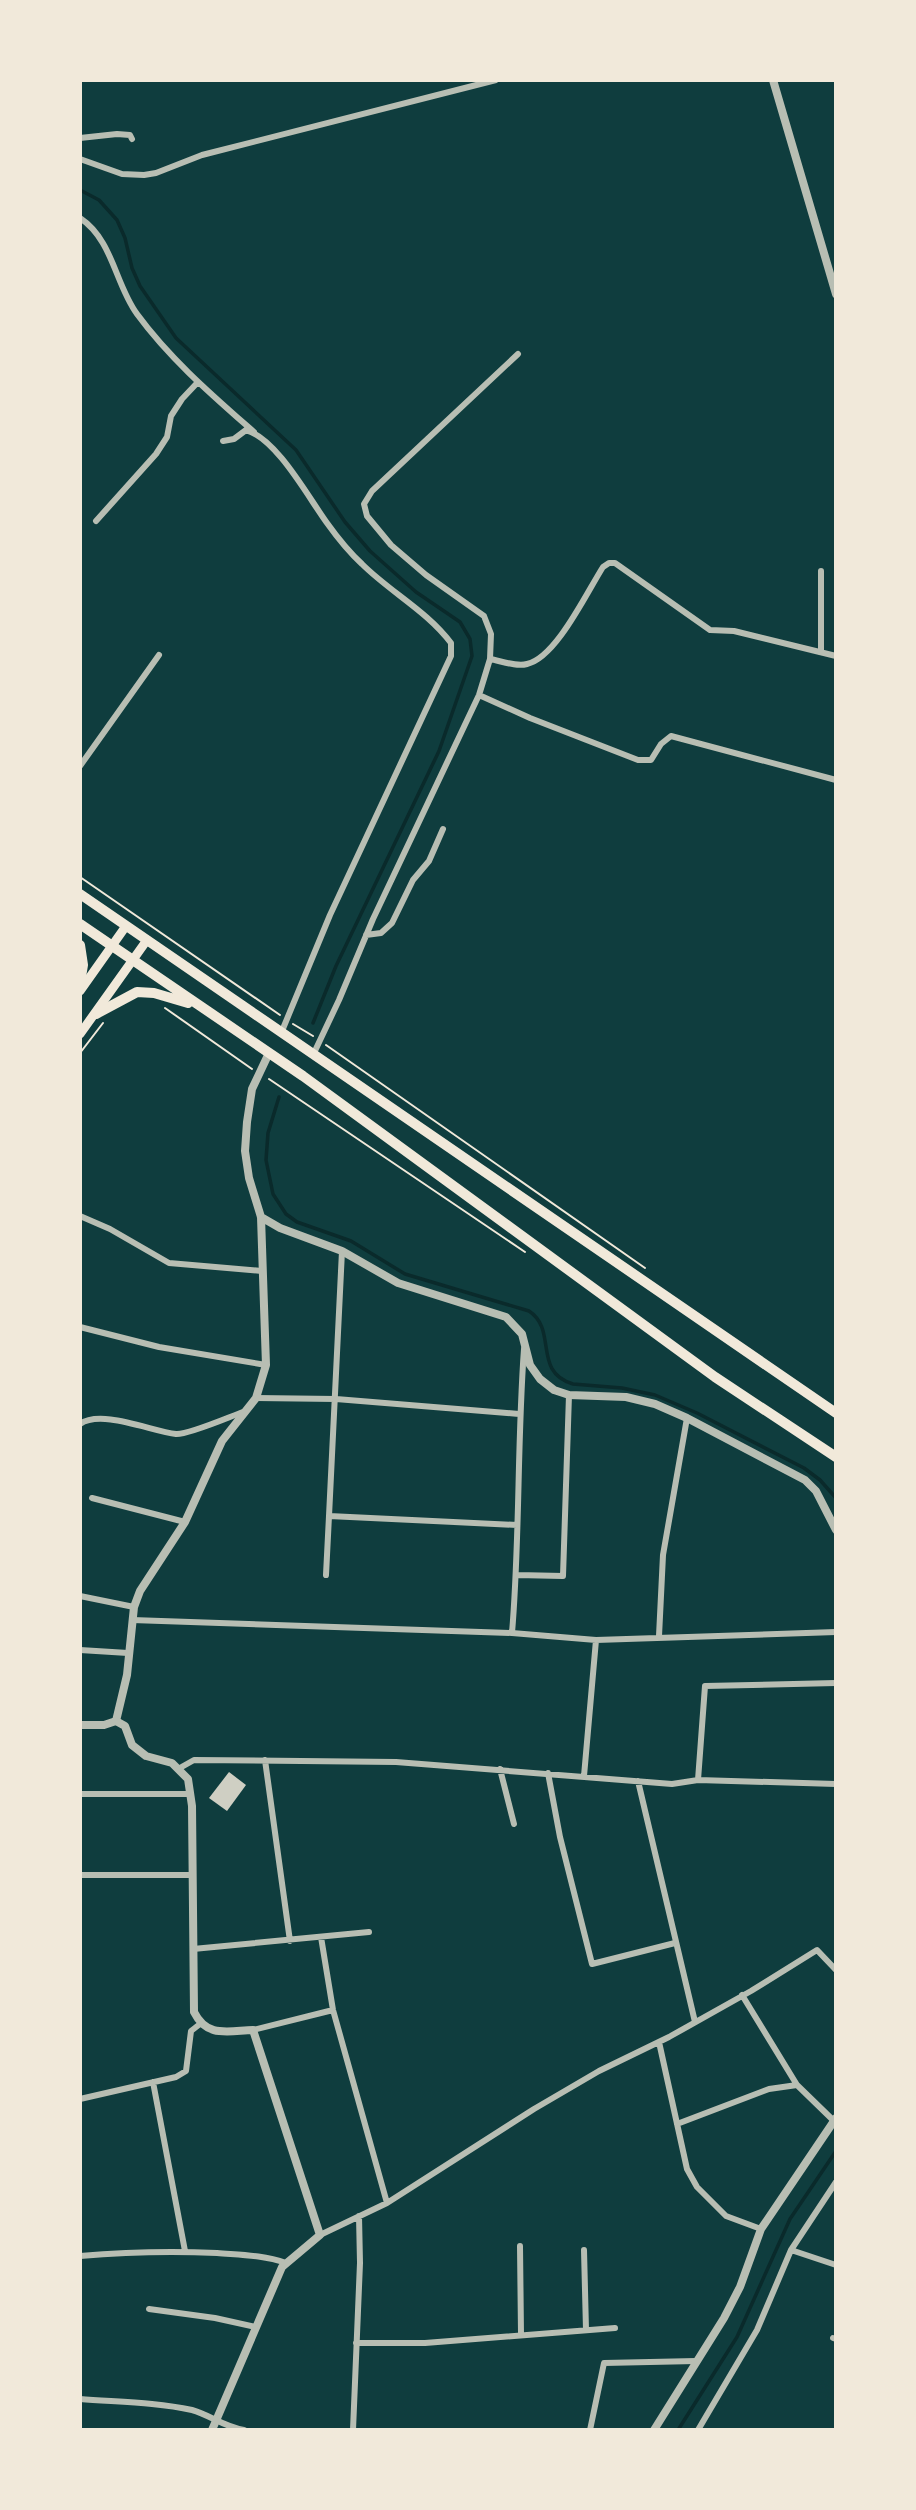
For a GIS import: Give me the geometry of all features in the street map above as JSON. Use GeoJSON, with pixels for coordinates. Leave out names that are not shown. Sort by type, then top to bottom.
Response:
{"type":"FeatureCollection","features":[{"type":"Feature","properties":{"kind":"highway"},"geometry":{"type":"LineString","coordinates":[[80,894],[147,940],[285,1025],[314,1053],[835,1413]]}},
{"type":"Feature","properties":{"kind":"highway"},"geometry":{"type":"LineString","coordinates":[[80,924],[269,1053],[715,1377],[835,1457]]}},
{"type":"Feature","properties":{"kind":"highway"},"geometry":{"type":"LineString","coordinates":[[80,945],[83,965],[80,984]]}},
{"type":"Feature","properties":{"kind":"highway"},"geometry":{"type":"LineString","coordinates":[[101,1016],[137,992],[172,997],[204,1009]]}},
{"type":"Feature","properties":{"kind":"main road"},"geometry":{"type":"LineString","coordinates":[[80,991],[126,926]]}},
{"type":"Feature","properties":{"kind":"main road"},"geometry":{"type":"LineString","coordinates":[[80,1034],[101,1016],[147,940]]}},
{"type":"Feature","properties":{"kind":"street"},"geometry":{"type":"LineString","coordinates":[[80,159],[122,174],[156,173],[202,155],[496,80]]}},
{"type":"Feature","properties":{"kind":"street"},"geometry":{"type":"LineString","coordinates":[[773,80],[835,294]]}},
{"type":"Feature","properties":{"kind":"street"},"geometry":{"type":"LineString","coordinates":[[80,138],[117,134],[130,135],[132,139]]}},
{"type":"Feature","properties":{"kind":"street"},"geometry":{"type":"LineString","coordinates":[[80,218],[93,227],[134,310],[159,343],[290,467],[328,524],[362,564],[440,629],[451,643],[450,656],[330,915],[285,1025]]}},
{"type":"Feature","properties":{"kind":"street"},"geometry":{"type":"LineString","coordinates":[[314,1053],[366,934],[479,695],[489,659],[491,634],[484,616],[426,575],[391,545],[368,516],[364,504],[372,491],[518,354]]}},
{"type":"Feature","properties":{"kind":"street"},"geometry":{"type":"LineString","coordinates":[[96,521],[156,454],[167,437],[171,416],[198,382]]}},
{"type":"Feature","properties":{"kind":"street"},"geometry":{"type":"LineString","coordinates":[[223,441],[234,439],[246,430],[256,433]]}},
{"type":"Feature","properties":{"kind":"street"},"geometry":{"type":"LineString","coordinates":[[489,659],[525,665],[543,657],[562,633],[603,567],[609,563],[615,563],[710,630],[734,631],[835,656]]}},
{"type":"Feature","properties":{"kind":"street"},"geometry":{"type":"LineString","coordinates":[[821,571],[821,652]]}},
{"type":"Feature","properties":{"kind":"street"},"geometry":{"type":"LineString","coordinates":[[80,766],[159,655]]}},
{"type":"Feature","properties":{"kind":"street"},"geometry":{"type":"LineString","coordinates":[[479,695],[638,760],[651,760],[671,736],[835,780]]}},
{"type":"Feature","properties":{"kind":"street"},"geometry":{"type":"LineString","coordinates":[[366,934],[381,933],[392,923],[413,880],[429,861],[443,829]]}},
{"type":"Feature","properties":{"kind":"street"},"geometry":{"type":"LineString","coordinates":[[116,1721],[127,1675],[134,1607],[140,1591],[185,1522],[222,1441],[256,1398],[266,1365],[261,1217],[249,1178],[245,1151],[252,1089],[269,1053]]}},
{"type":"Feature","properties":{"kind":"street"},"geometry":{"type":"LineString","coordinates":[[80,1216],[110,1229],[169,1263],[262,1271]]}},
{"type":"Feature","properties":{"kind":"street"},"geometry":{"type":"LineString","coordinates":[[261,1217],[280,1228],[342,1251],[398,1283],[506,1317],[522,1334],[530,1365],[540,1379],[554,1390],[569,1395],[626,1397],[655,1404],[805,1480],[816,1491],[835,1530]]}},
{"type":"Feature","properties":{"kind":"street"},"geometry":{"type":"LineString","coordinates":[[326,1575],[342,1251]]}},
{"type":"Feature","properties":{"kind":"street"},"geometry":{"type":"LineString","coordinates":[[80,1327],[159,1347],[266,1365]]}},
{"type":"Feature","properties":{"kind":"street"},"geometry":{"type":"LineString","coordinates":[[512,1633],[517,1574],[519,1414],[524,1348]]}},
{"type":"Feature","properties":{"kind":"street"},"geometry":{"type":"LineString","coordinates":[[517,1574],[562,1576],[569,1395]]}},
{"type":"Feature","properties":{"kind":"street"},"geometry":{"type":"LineString","coordinates":[[256,1398],[336,1399],[519,1414]]}},
{"type":"Feature","properties":{"kind":"street"},"geometry":{"type":"LineString","coordinates":[[80,1424],[86,1420],[102,1419],[179,1434],[246,1411]]}},
{"type":"Feature","properties":{"kind":"street"},"geometry":{"type":"LineString","coordinates":[[659,1636],[663,1555],[687,1418]]}},
{"type":"Feature","properties":{"kind":"street"},"geometry":{"type":"LineString","coordinates":[[92,1498],[185,1522]]}},
{"type":"Feature","properties":{"kind":"street"},"geometry":{"type":"LineString","coordinates":[[329,1516],[517,1525]]}},
{"type":"Feature","properties":{"kind":"street"},"geometry":{"type":"LineString","coordinates":[[80,1597],[134,1607]]}},
{"type":"Feature","properties":{"kind":"street"},"geometry":{"type":"LineString","coordinates":[[132,1620],[512,1633],[596,1640],[835,1632]]}},
{"type":"Feature","properties":{"kind":"street"},"geometry":{"type":"LineString","coordinates":[[584,1776],[596,1640]]}},
{"type":"Feature","properties":{"kind":"street"},"geometry":{"type":"LineString","coordinates":[[80,1650],[128,1653]]}},
{"type":"Feature","properties":{"kind":"street"},"geometry":{"type":"LineString","coordinates":[[698,1780],[705,1686],[835,1683]]}},
{"type":"Feature","properties":{"kind":"street"},"geometry":{"type":"LineString","coordinates":[[80,1724],[104,1725],[116,1721],[125,1726],[132,1745],[146,1756],[172,1763],[188,1779],[194,2012],[200,2024],[213,2031],[253,2030],[333,2010]]}},
{"type":"Feature","properties":{"kind":"street"},"geometry":{"type":"LineString","coordinates":[[178,1769],[194,1760],[396,1762],[673,1784],[698,1780],[835,1784]]}},
{"type":"Feature","properties":{"kind":"street"},"geometry":{"type":"LineString","coordinates":[[265,1760],[290,1941]]}},
{"type":"Feature","properties":{"kind":"street"},"geometry":{"type":"LineString","coordinates":[[500,1769],[514,1824]]}},
{"type":"Feature","properties":{"kind":"street"},"geometry":{"type":"LineString","coordinates":[[548,1773],[560,1837],[592,1964],[675,1943]]}},
{"type":"Feature","properties":{"kind":"street"},"geometry":{"type":"LineString","coordinates":[[638,1781],[695,2022]]}},
{"type":"Feature","properties":{"kind":"street"},"geometry":{"type":"LineString","coordinates":[[80,1794],[190,1794]]}},
{"type":"Feature","properties":{"kind":"street"},"geometry":{"type":"LineString","coordinates":[[80,1874],[192,1875]]}},
{"type":"Feature","properties":{"kind":"street"},"geometry":{"type":"LineString","coordinates":[[193,1949],[369,1933]]}},
{"type":"Feature","properties":{"kind":"street"},"geometry":{"type":"LineString","coordinates":[[321,1937],[333,2010],[387,2203]]}},
{"type":"Feature","properties":{"kind":"street"},"geometry":{"type":"LineString","coordinates":[[213,2425],[282,2267],[320,2235],[387,2203],[534,2109],[599,2071],[659,2042],[742,1996],[817,1950],[835,1970]]}},
{"type":"Feature","properties":{"kind":"street"},"geometry":{"type":"LineString","coordinates":[[654,2430],[724,2318],[740,2287],[761,2229],[835,2119],[797,2085],[742,1996]]}},
{"type":"Feature","properties":{"kind":"street"},"geometry":{"type":"LineString","coordinates":[[80,2099],[176,2077],[186,2071],[191,2031],[200,2024]]}},
{"type":"Feature","properties":{"kind":"street"},"geometry":{"type":"LineString","coordinates":[[253,2030],[320,2235]]}},
{"type":"Feature","properties":{"kind":"street"},"geometry":{"type":"LineString","coordinates":[[659,2042],[687,2169],[697,2188],[726,2216],[761,2229]]}},
{"type":"Feature","properties":{"kind":"street"},"geometry":{"type":"LineString","coordinates":[[153,2082],[185,2251]]}},
{"type":"Feature","properties":{"kind":"street"},"geometry":{"type":"LineString","coordinates":[[677,2124],[769,2089],[797,2085]]}},
{"type":"Feature","properties":{"kind":"street"},"geometry":{"type":"LineString","coordinates":[[698,2430],[757,2330],[792,2249],[835,2182]]}},
{"type":"Feature","properties":{"kind":"street"},"geometry":{"type":"LineString","coordinates":[[353,2430],[360,2263],[359,2216]]}},
{"type":"Feature","properties":{"kind":"street"},"geometry":{"type":"LineString","coordinates":[[520,2246],[521,2334]]}},
{"type":"Feature","properties":{"kind":"street"},"geometry":{"type":"LineString","coordinates":[[792,2249],[835,2265]]}},
{"type":"Feature","properties":{"kind":"street"},"geometry":{"type":"LineString","coordinates":[[584,2250],[586,2330]]}},
{"type":"Feature","properties":{"kind":"street"},"geometry":{"type":"LineString","coordinates":[[80,2256],[185,2251],[265,2256],[286,2263]]}},
{"type":"Feature","properties":{"kind":"street"},"geometry":{"type":"LineString","coordinates":[[149,2309],[256,2327]]}},
{"type":"Feature","properties":{"kind":"street"},"geometry":{"type":"LineString","coordinates":[[356,2343],[425,2343],[615,2328]]}},
{"type":"Feature","properties":{"kind":"street"},"geometry":{"type":"LineString","coordinates":[[590,2430],[604,2363],[696,2361]]}},
{"type":"Feature","properties":{"kind":"street"},"geometry":{"type":"LineString","coordinates":[[80,2399],[161,2405],[195,2411],[213,2425],[244,2430]]}},
{"type":"Feature","properties":{"kind":"path"},"geometry":{"type":"LineString","coordinates":[[80,877],[267,1004],[285,1025],[320,1040],[648,1270]]}},
{"type":"Feature","properties":{"kind":"path"},"geometry":{"type":"LineString","coordinates":[[164,1007],[525,1252]]}},
{"type":"Feature","properties":{"kind":"path"},"geometry":{"type":"LineString","coordinates":[[80,1053],[101,1016]]}},
{"type":"Feature","properties":{"kind":"building"},"geometry":{"type":"Polygon","coordinates":[[[229,1772],[246,1785],[227,1811],[209,1798],[229,1772]]]}},
{"type":"Feature","properties":{"kind":"waterway"},"geometry":{"type":"LineString","coordinates":[[80,190],[99,200],[117,220],[140,286],[176,338],[296,450],[345,522],[370,551],[416,592],[460,622],[470,639],[472,656],[439,751],[336,966],[313,1023]]}},
{"type":"Feature","properties":{"kind":"waterway"},"geometry":{"type":"LineString","coordinates":[[279,1097],[268,1133],[266,1160],[273,1194],[286,1214],[297,1222],[351,1241],[405,1274],[529,1311],[538,1319],[549,1361],[561,1378],[573,1384],[622,1388],[655,1395],[697,1413],[804,1468],[820,1480],[836,1498]]}},
{"type":"Feature","properties":{"kind":"waterway"},"geometry":{"type":"LineString","coordinates":[[678,2430],[737,2337],[790,2219],[836,2151]]}}]}
